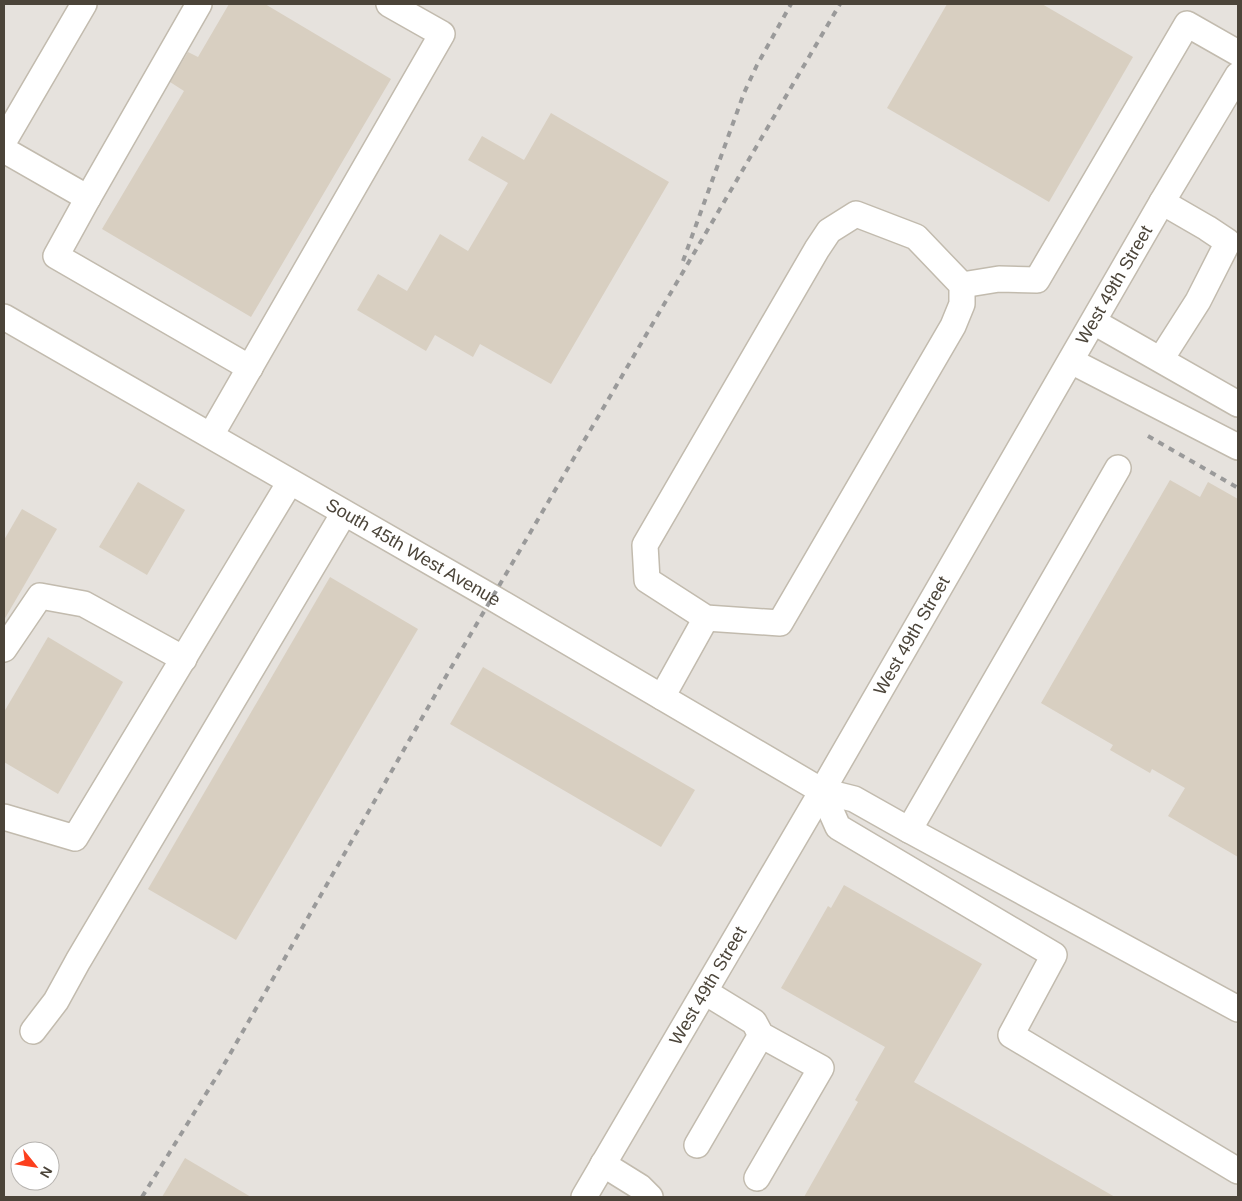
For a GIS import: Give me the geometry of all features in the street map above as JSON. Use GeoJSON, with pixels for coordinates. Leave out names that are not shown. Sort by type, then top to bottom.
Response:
{"type":"FeatureCollection","features":[{"type":"Feature","properties":{"kind":"street"},"geometry":{"type":"LineString","coordinates":[[4,141],[84,4]]}},
{"type":"Feature","properties":{"kind":"street"},"geometry":{"type":"LineString","coordinates":[[199,4],[56,256],[250,368]]}},
{"type":"Feature","properties":{"kind":"street"},"geometry":{"type":"LineString","coordinates":[[211,435],[442,34],[389,4]]}},
{"type":"Feature","properties":{"kind":"street"},"geometry":{"type":"LineString","coordinates":[[962,285],[999,279],[1037,280],[1187,24],[1238,53]]}},
{"type":"Feature","properties":{"kind":"street","name":"West 49th Street"},"geometry":{"type":"LineString","coordinates":[[584,1197],[1238,74]]}},
{"type":"Feature","properties":{"kind":"street"},"geometry":{"type":"LineString","coordinates":[[4,150],[88,198]]}},
{"type":"Feature","properties":{"kind":"street"},"geometry":{"type":"LineString","coordinates":[[1160,359],[1233,245],[1162,202]]}},
{"type":"Feature","properties":{"kind":"street"},"geometry":{"type":"LineString","coordinates":[[856,214],[916,237],[962,285],[962,304],[953,326],[780,623],[706,618],[647,580],[644,545],[829,231],[856,214]]}},
{"type":"Feature","properties":{"kind":"street","name":"South 45th West Avenue"},"geometry":{"type":"LineString","coordinates":[[4,317],[493,598],[822,791],[854,799],[1238,1009]]}},
{"type":"Feature","properties":{"kind":"street"},"geometry":{"type":"LineString","coordinates":[[1094,322],[1238,404]]}},
{"type":"Feature","properties":{"kind":"street"},"geometry":{"type":"LineString","coordinates":[[1071,361],[1238,447]]}},
{"type":"Feature","properties":{"kind":"street"},"geometry":{"type":"LineString","coordinates":[[909,830],[1118,468]]}},
{"type":"Feature","properties":{"kind":"street"},"geometry":{"type":"LineString","coordinates":[[4,817],[75,838],[290,482]]}},
{"type":"Feature","properties":{"kind":"street"},"geometry":{"type":"LineString","coordinates":[[33,1031],[56,1001],[83,952],[344,513]]}},
{"type":"Feature","properties":{"kind":"street"},"geometry":{"type":"LineString","coordinates":[[4,649],[40,596],[84,604],[184,659]]}},
{"type":"Feature","properties":{"kind":"street"},"geometry":{"type":"LineString","coordinates":[[662,697],[706,618]]}},
{"type":"Feature","properties":{"kind":"street"},"geometry":{"type":"LineString","coordinates":[[822,791],[838,827],[1054,955],[1011,1035],[1238,1172]]}},
{"type":"Feature","properties":{"kind":"street"},"geometry":{"type":"LineString","coordinates":[[700,999],[745,1036],[761,1035],[821,1068],[757,1178]]}},
{"type":"Feature","properties":{"kind":"street"},"geometry":{"type":"LineString","coordinates":[[698,1145],[761,1035]]}},
{"type":"Feature","properties":{"kind":"street"},"geometry":{"type":"LineString","coordinates":[[603,1164],[640,1187],[650,1197]]}},
{"type":"Feature","properties":{"kind":"shaded area"},"geometry":{"type":"Polygon","coordinates":[[[4,4],[1238,4],[1238,1197],[4,1197],[4,4]]]}},
{"type":"Feature","properties":{"kind":"building"},"geometry":{"type":"Polygon","coordinates":[[[229,4],[265,4],[391,79],[251,317],[102,229],[184,91],[170,82],[188,52],[198,57],[229,4]]]}},
{"type":"Feature","properties":{"kind":"building"},"geometry":{"type":"Polygon","coordinates":[[[947,4],[1042,4],[1133,57],[1049,202],[887,108],[947,4]]]}},
{"type":"Feature","properties":{"kind":"building"},"geometry":{"type":"Polygon","coordinates":[[[551,113],[669,182],[551,384],[480,344],[473,357],[435,335],[426,351],[357,310],[378,274],[407,291],[440,234],[468,251],[508,183],[468,160],[482,136],[524,160],[551,113]]]}},
{"type":"Feature","properties":{"kind":"building"},"geometry":{"type":"Polygon","coordinates":[[[1170,480],[1200,497],[1208,482],[1238,499],[1238,857],[1168,816],[1185,788],[1152,769],[1150,773],[1110,750],[1113,745],[1041,703],[1170,480]]]}},
{"type":"Feature","properties":{"kind":"building"},"geometry":{"type":"Polygon","coordinates":[[[138,482],[185,510],[147,575],[99,547],[138,482]]]}},
{"type":"Feature","properties":{"kind":"building"},"geometry":{"type":"Polygon","coordinates":[[[22,509],[57,529],[4,620],[4,540],[22,509]]]}},
{"type":"Feature","properties":{"kind":"building"},"geometry":{"type":"Polygon","coordinates":[[[330,577],[418,629],[236,940],[148,889],[330,577]]]}},
{"type":"Feature","properties":{"kind":"building"},"geometry":{"type":"Polygon","coordinates":[[[48,637],[123,682],[58,794],[4,762],[4,712],[48,637]]]}},
{"type":"Feature","properties":{"kind":"building"},"geometry":{"type":"Polygon","coordinates":[[[483,667],[695,790],[661,847],[450,724],[483,667]]]}},
{"type":"Feature","properties":{"kind":"building"},"geometry":{"type":"Polygon","coordinates":[[[844,885],[982,964],[914,1082],[1115,1197],[804,1197],[858,1102],[855,1100],[885,1047],[781,988],[828,906],[831,908],[844,885]]]}},
{"type":"Feature","properties":{"kind":"building"},"geometry":{"type":"Polygon","coordinates":[[[185,1158],[251,1197],[162,1197],[185,1158]]]}},
{"type":"Feature","properties":{"kind":"railway"},"geometry":{"type":"LineString","coordinates":[[683,261],[744,93],[757,65],[791,4]]}},
{"type":"Feature","properties":{"kind":"railway"},"geometry":{"type":"LineString","coordinates":[[142,1197],[222,1068],[438,690],[840,4]]}},
{"type":"Feature","properties":{"kind":"railway"},"geometry":{"type":"LineString","coordinates":[[1148,436],[1238,488]]}}]}
